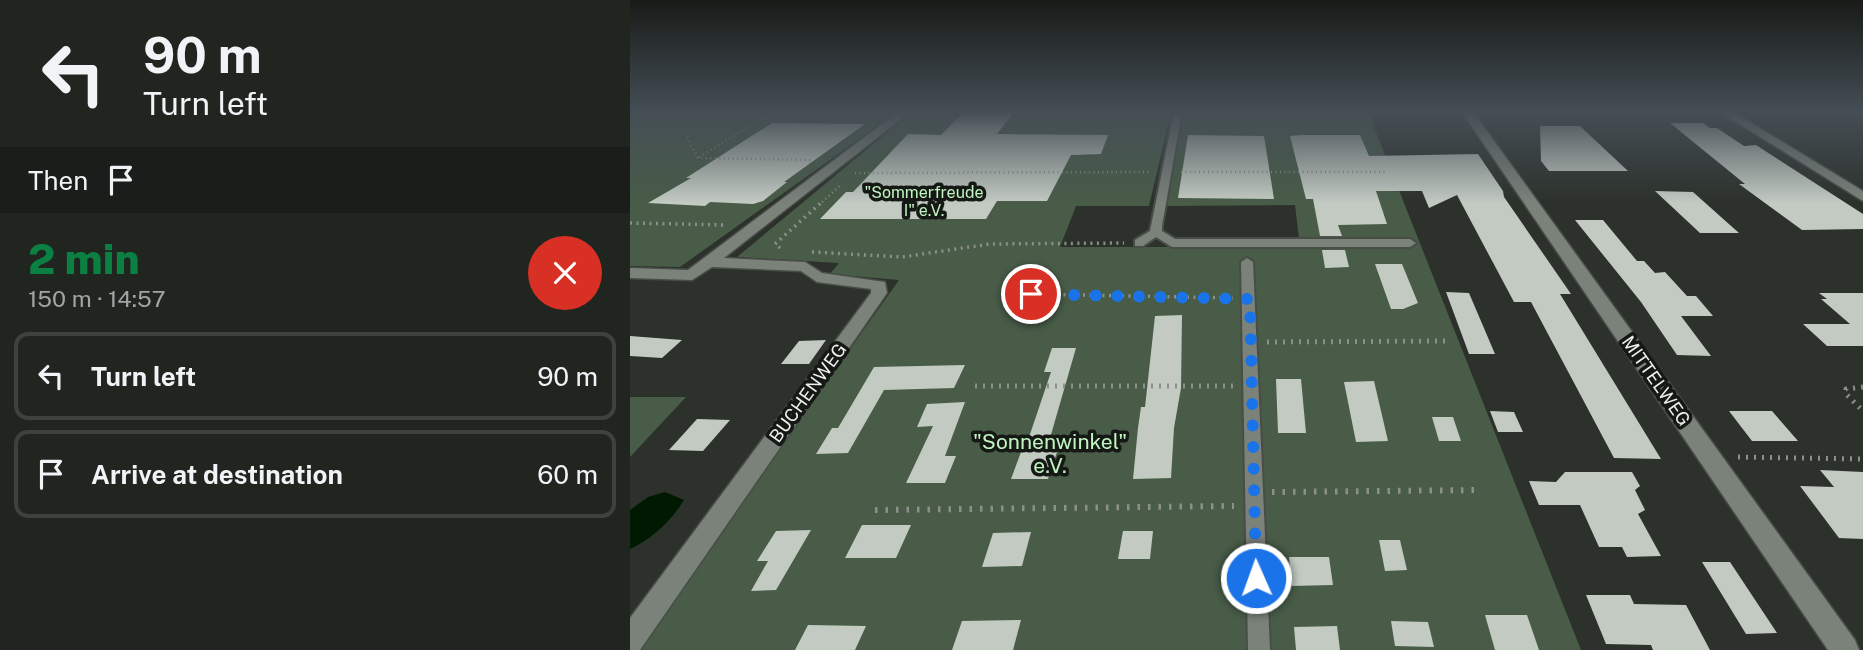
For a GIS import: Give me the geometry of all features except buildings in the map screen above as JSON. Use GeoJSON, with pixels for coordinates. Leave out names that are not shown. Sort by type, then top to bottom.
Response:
{"type":"FeatureCollection","features":[{"type":"Feature","properties":{"kind":"street"},"geometry":{"type":"LineString","coordinates":[[630,273],[692,275],[866,142]]}},
{"type":"Feature","properties":{"kind":"street","name":"MITTELWEG"},"geometry":{"type":"LineString","coordinates":[[1487,142],[1845,650]]}},
{"type":"Feature","properties":{"kind":"street"},"geometry":{"type":"LineString","coordinates":[[1773,142],[1863,197]]}},
{"type":"Feature","properties":{"kind":"street","name":"BUCHENWEG"},"geometry":{"type":"LineString","coordinates":[[630,641],[879,293],[879,285],[817,277],[805,267],[709,262]]}},
{"type":"Feature","properties":{"kind":"lane"},"geometry":{"type":"LineString","coordinates":[[1139,243],[1156,232],[1172,142]]}},
{"type":"Feature","properties":{"kind":"lane"},"geometry":{"type":"LineString","coordinates":[[1156,232],[1172,243],[1410,243]]}},
{"type":"Feature","properties":{"kind":"lane"},"geometry":{"type":"LineString","coordinates":[[1247,262],[1253,386],[1259,650]]}},
{"type":"Feature","properties":{"kind":"path"},"geometry":{"type":"LineString","coordinates":[[690,142],[698,158]]}},
{"type":"Feature","properties":{"kind":"path"},"geometry":{"type":"LineString","coordinates":[[698,158],[724,142]]}},
{"type":"Feature","properties":{"kind":"path"},"geometry":{"type":"LineString","coordinates":[[698,158],[818,160]]}},
{"type":"Feature","properties":{"kind":"path"},"geometry":{"type":"LineString","coordinates":[[864,164],[855,173],[1388,172]]}},
{"type":"Feature","properties":{"kind":"path"},"geometry":{"type":"LineString","coordinates":[[781,250],[775,244],[845,182]]}},
{"type":"Feature","properties":{"kind":"path"},"geometry":{"type":"LineString","coordinates":[[630,223],[740,226]]}},
{"type":"Feature","properties":{"kind":"path"},"geometry":{"type":"LineString","coordinates":[[808,251],[902,257],[990,244],[1139,243]]}},
{"type":"Feature","properties":{"kind":"path"},"geometry":{"type":"LineString","coordinates":[[1031,294],[1250,299]]}},
{"type":"Feature","properties":{"kind":"path"},"geometry":{"type":"LineString","coordinates":[[1251,342],[1448,341]]}},
{"type":"Feature","properties":{"kind":"path"},"geometry":{"type":"LineString","coordinates":[[975,386],[1253,386]]}},
{"type":"Feature","properties":{"kind":"path"},"geometry":{"type":"LineString","coordinates":[[1863,387],[1846,389],[1846,394],[1863,411]]}},
{"type":"Feature","properties":{"kind":"path"},"geometry":{"type":"LineString","coordinates":[[1709,457],[1863,459]]}},
{"type":"Feature","properties":{"kind":"path"},"geometry":{"type":"LineString","coordinates":[[875,510],[1482,490]]}},
{"type":"Feature","properties":{"kind":"green space"},"geometry":{"type":"Polygon","coordinates":[[[630,142],[855,142],[680,267],[630,266],[630,142]]]}},
{"type":"Feature","properties":{"kind":"green space"},"geometry":{"type":"Polygon","coordinates":[[[875,142],[1164,142],[1149,206],[1076,206],[1060,247],[1300,247],[1295,205],[1166,206],[1178,142],[1380,142],[1581,650],[636,650],[899,280],[830,274],[839,263],[737,257],[875,142]]]}},
{"type":"Feature","properties":{"kind":"green space"},"geometry":{"type":"Polygon","coordinates":[[[630,397],[686,397],[630,457],[630,397]]]}},
{"type":"Feature","properties":{"kind":"shaded area"},"geometry":{"type":"Polygon","coordinates":[[[665,492],[684,500],[661,528],[630,549],[630,510],[648,497],[665,492]]]}},
{"type":"Feature","properties":{"kind":"route"},"geometry":{"type":"LineString","coordinates":[[1031,294],[1250,299],[1256,578]]}},
{"type":"Feature","properties":{"kind":"park label","name":"\"Sommerfreude I\" e.V."},"geometry":{"type":"Point","coordinates":[924,201]}},
{"type":"Feature","properties":{"kind":"park label","name":"\"Sonnenwinkel\" e.V."},"geometry":{"type":"Point","coordinates":[1050,454]}}]}
